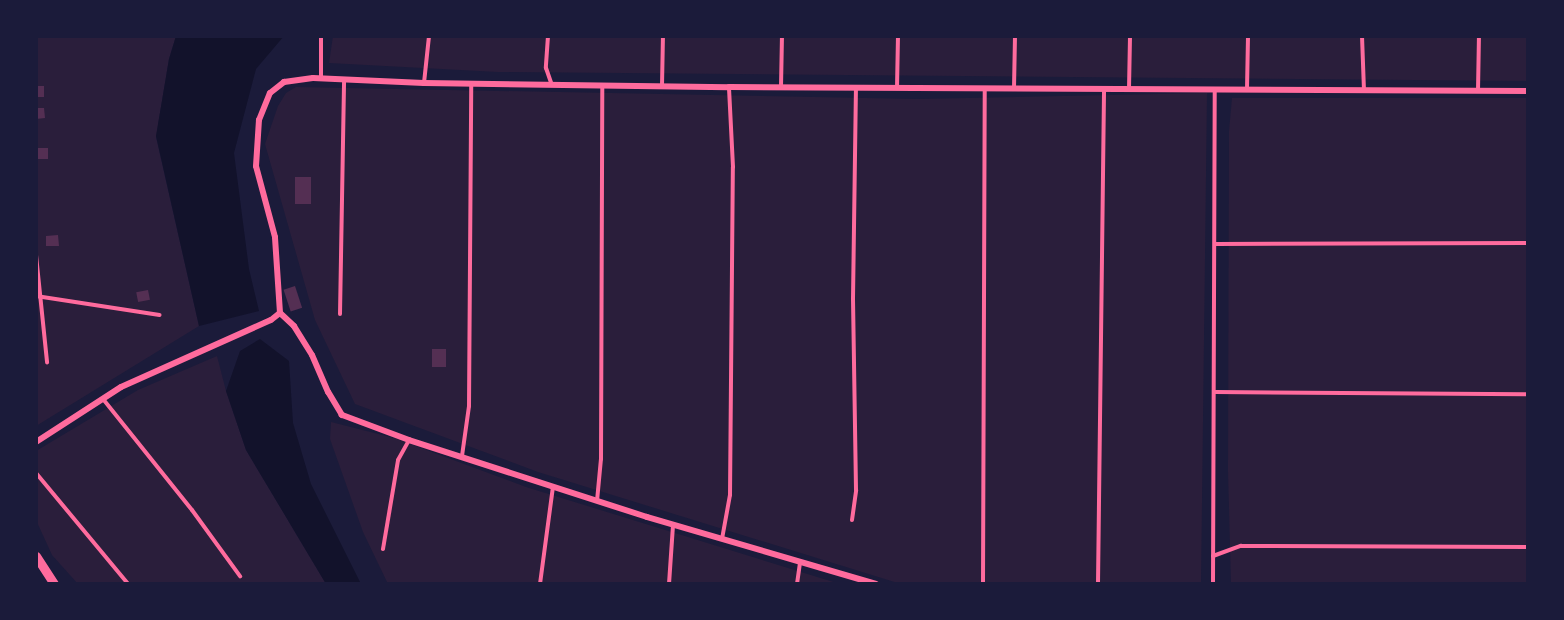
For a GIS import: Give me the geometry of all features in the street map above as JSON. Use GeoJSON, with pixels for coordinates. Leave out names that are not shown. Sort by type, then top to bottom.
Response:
{"type":"FeatureCollection","features":[{"type":"Feature","properties":{"kind":"street"},"geometry":{"type":"LineString","coordinates":[[876,584],[597,501],[410,440],[342,415],[294,326],[280,313],[274,237],[256,166],[259,120],[270,93],[284,82],[321,79],[471,84],[729,87],[1528,91]]}},
{"type":"Feature","properties":{"kind":"street"},"geometry":{"type":"LineString","coordinates":[[36,442],[121,387],[271,320],[280,313]]}},
{"type":"Feature","properties":{"kind":"street"},"geometry":{"type":"LineString","coordinates":[[36,556],[54,584]]}},
{"type":"Feature","properties":{"kind":"lane"},"geometry":{"type":"LineString","coordinates":[[321,36],[321,79]]}},
{"type":"Feature","properties":{"kind":"lane"},"geometry":{"type":"LineString","coordinates":[[424,83],[429,36]]}},
{"type":"Feature","properties":{"kind":"lane"},"geometry":{"type":"LineString","coordinates":[[548,36],[546,68],[552,84]]}},
{"type":"Feature","properties":{"kind":"lane"},"geometry":{"type":"LineString","coordinates":[[662,86],[663,36]]}},
{"type":"Feature","properties":{"kind":"lane"},"geometry":{"type":"LineString","coordinates":[[781,87],[782,36]]}},
{"type":"Feature","properties":{"kind":"lane"},"geometry":{"type":"LineString","coordinates":[[897,88],[898,36]]}},
{"type":"Feature","properties":{"kind":"lane"},"geometry":{"type":"LineString","coordinates":[[1014,88],[1015,36]]}},
{"type":"Feature","properties":{"kind":"lane"},"geometry":{"type":"LineString","coordinates":[[1129,89],[1130,36]]}},
{"type":"Feature","properties":{"kind":"lane"},"geometry":{"type":"LineString","coordinates":[[1247,90],[1248,36]]}},
{"type":"Feature","properties":{"kind":"lane"},"geometry":{"type":"LineString","coordinates":[[1362,36],[1364,90]]}},
{"type":"Feature","properties":{"kind":"lane"},"geometry":{"type":"LineString","coordinates":[[1478,90],[1479,36]]}},
{"type":"Feature","properties":{"kind":"lane"},"geometry":{"type":"LineString","coordinates":[[340,314],[344,80]]}},
{"type":"Feature","properties":{"kind":"lane"},"geometry":{"type":"LineString","coordinates":[[462,456],[469,406],[471,84]]}},
{"type":"Feature","properties":{"kind":"lane"},"geometry":{"type":"LineString","coordinates":[[597,501],[601,459],[603,85]]}},
{"type":"Feature","properties":{"kind":"lane"},"geometry":{"type":"LineString","coordinates":[[722,539],[730,495],[733,167],[729,87]]}},
{"type":"Feature","properties":{"kind":"lane"},"geometry":{"type":"LineString","coordinates":[[852,520],[856,490],[853,299],[856,87]]}},
{"type":"Feature","properties":{"kind":"lane"},"geometry":{"type":"LineString","coordinates":[[983,584],[985,88]]}},
{"type":"Feature","properties":{"kind":"lane"},"geometry":{"type":"LineString","coordinates":[[1098,584],[1104,89]]}},
{"type":"Feature","properties":{"kind":"lane"},"geometry":{"type":"LineString","coordinates":[[1213,584],[1215,90]]}},
{"type":"Feature","properties":{"kind":"lane"},"geometry":{"type":"LineString","coordinates":[[1216,244],[1528,243]]}},
{"type":"Feature","properties":{"kind":"lane"},"geometry":{"type":"LineString","coordinates":[[36,255],[37,297],[44,323],[47,362]]}},
{"type":"Feature","properties":{"kind":"lane"},"geometry":{"type":"LineString","coordinates":[[37,297],[160,315]]}},
{"type":"Feature","properties":{"kind":"lane"},"geometry":{"type":"LineString","coordinates":[[1215,392],[1528,394]]}},
{"type":"Feature","properties":{"kind":"lane"},"geometry":{"type":"LineString","coordinates":[[103,399],[192,510],[240,576]]}},
{"type":"Feature","properties":{"kind":"lane"},"geometry":{"type":"LineString","coordinates":[[383,549],[398,460],[410,440]]}},
{"type":"Feature","properties":{"kind":"lane"},"geometry":{"type":"LineString","coordinates":[[36,473],[128,584]]}},
{"type":"Feature","properties":{"kind":"lane"},"geometry":{"type":"LineString","coordinates":[[540,584],[554,486]]}},
{"type":"Feature","properties":{"kind":"lane"},"geometry":{"type":"LineString","coordinates":[[669,584],[673,525]]}},
{"type":"Feature","properties":{"kind":"lane"},"geometry":{"type":"LineString","coordinates":[[1214,556],[1241,546],[1528,547]]}},
{"type":"Feature","properties":{"kind":"lane"},"geometry":{"type":"LineString","coordinates":[[797,584],[800,562]]}},
{"type":"Feature","properties":{"kind":"shaded area"},"geometry":{"type":"Polygon","coordinates":[[[36,36],[176,36],[169,59],[156,137],[199,326],[36,426],[36,36]]]}},
{"type":"Feature","properties":{"kind":"shaded area"},"geometry":{"type":"Polygon","coordinates":[[[176,36],[284,36],[256,69],[234,153],[249,269],[259,311],[199,326],[156,136],[169,59],[176,36]]]}},
{"type":"Feature","properties":{"kind":"shaded area"},"geometry":{"type":"Polygon","coordinates":[[[333,36],[1528,36],[1528,81],[498,72],[329,63],[333,36]]]}},
{"type":"Feature","properties":{"kind":"shaded area"},"geometry":{"type":"Polygon","coordinates":[[[296,87],[917,99],[1207,93],[1201,584],[901,584],[538,472],[355,404],[315,320],[265,144],[278,106],[286,93],[296,87]]]}},
{"type":"Feature","properties":{"kind":"shaded area"},"geometry":{"type":"Polygon","coordinates":[[[1232,98],[1528,98],[1528,584],[1231,584],[1228,471],[1229,131],[1232,98]]]}},
{"type":"Feature","properties":{"kind":"shaded area"},"geometry":{"type":"Polygon","coordinates":[[[260,339],[289,361],[293,423],[311,484],[361,584],[326,584],[246,450],[226,391],[240,351],[260,339]]]}},
{"type":"Feature","properties":{"kind":"shaded area"},"geometry":{"type":"Polygon","coordinates":[[[217,356],[246,450],[326,584],[78,584],[52,555],[36,520],[36,451],[138,390],[217,356]]]}},
{"type":"Feature","properties":{"kind":"shaded area"},"geometry":{"type":"Polygon","coordinates":[[[331,422],[394,438],[526,487],[840,584],[388,584],[363,532],[330,439],[331,422]]]}},
{"type":"Feature","properties":{"kind":"building"},"geometry":{"type":"Polygon","coordinates":[[[36,86],[44,86],[44,97],[36,97],[36,86]]]}},
{"type":"Feature","properties":{"kind":"building"},"geometry":{"type":"Polygon","coordinates":[[[36,108],[44,108],[45,118],[36,119],[36,108]]]}},
{"type":"Feature","properties":{"kind":"building"},"geometry":{"type":"Polygon","coordinates":[[[36,148],[48,148],[48,159],[36,159],[36,148]]]}},
{"type":"Feature","properties":{"kind":"building"},"geometry":{"type":"Polygon","coordinates":[[[295,177],[311,177],[311,204],[295,204],[295,177]]]}},
{"type":"Feature","properties":{"kind":"building"},"geometry":{"type":"Polygon","coordinates":[[[58,235],[59,246],[46,246],[46,236],[58,235]]]}},
{"type":"Feature","properties":{"kind":"building"},"geometry":{"type":"Polygon","coordinates":[[[295,286],[302,308],[291,312],[284,290],[295,286]]]}},
{"type":"Feature","properties":{"kind":"building"},"geometry":{"type":"Polygon","coordinates":[[[148,290],[150,300],[138,302],[136,292],[148,290]]]}},
{"type":"Feature","properties":{"kind":"building"},"geometry":{"type":"Polygon","coordinates":[[[432,349],[446,349],[446,367],[432,367],[432,349]]]}}]}
